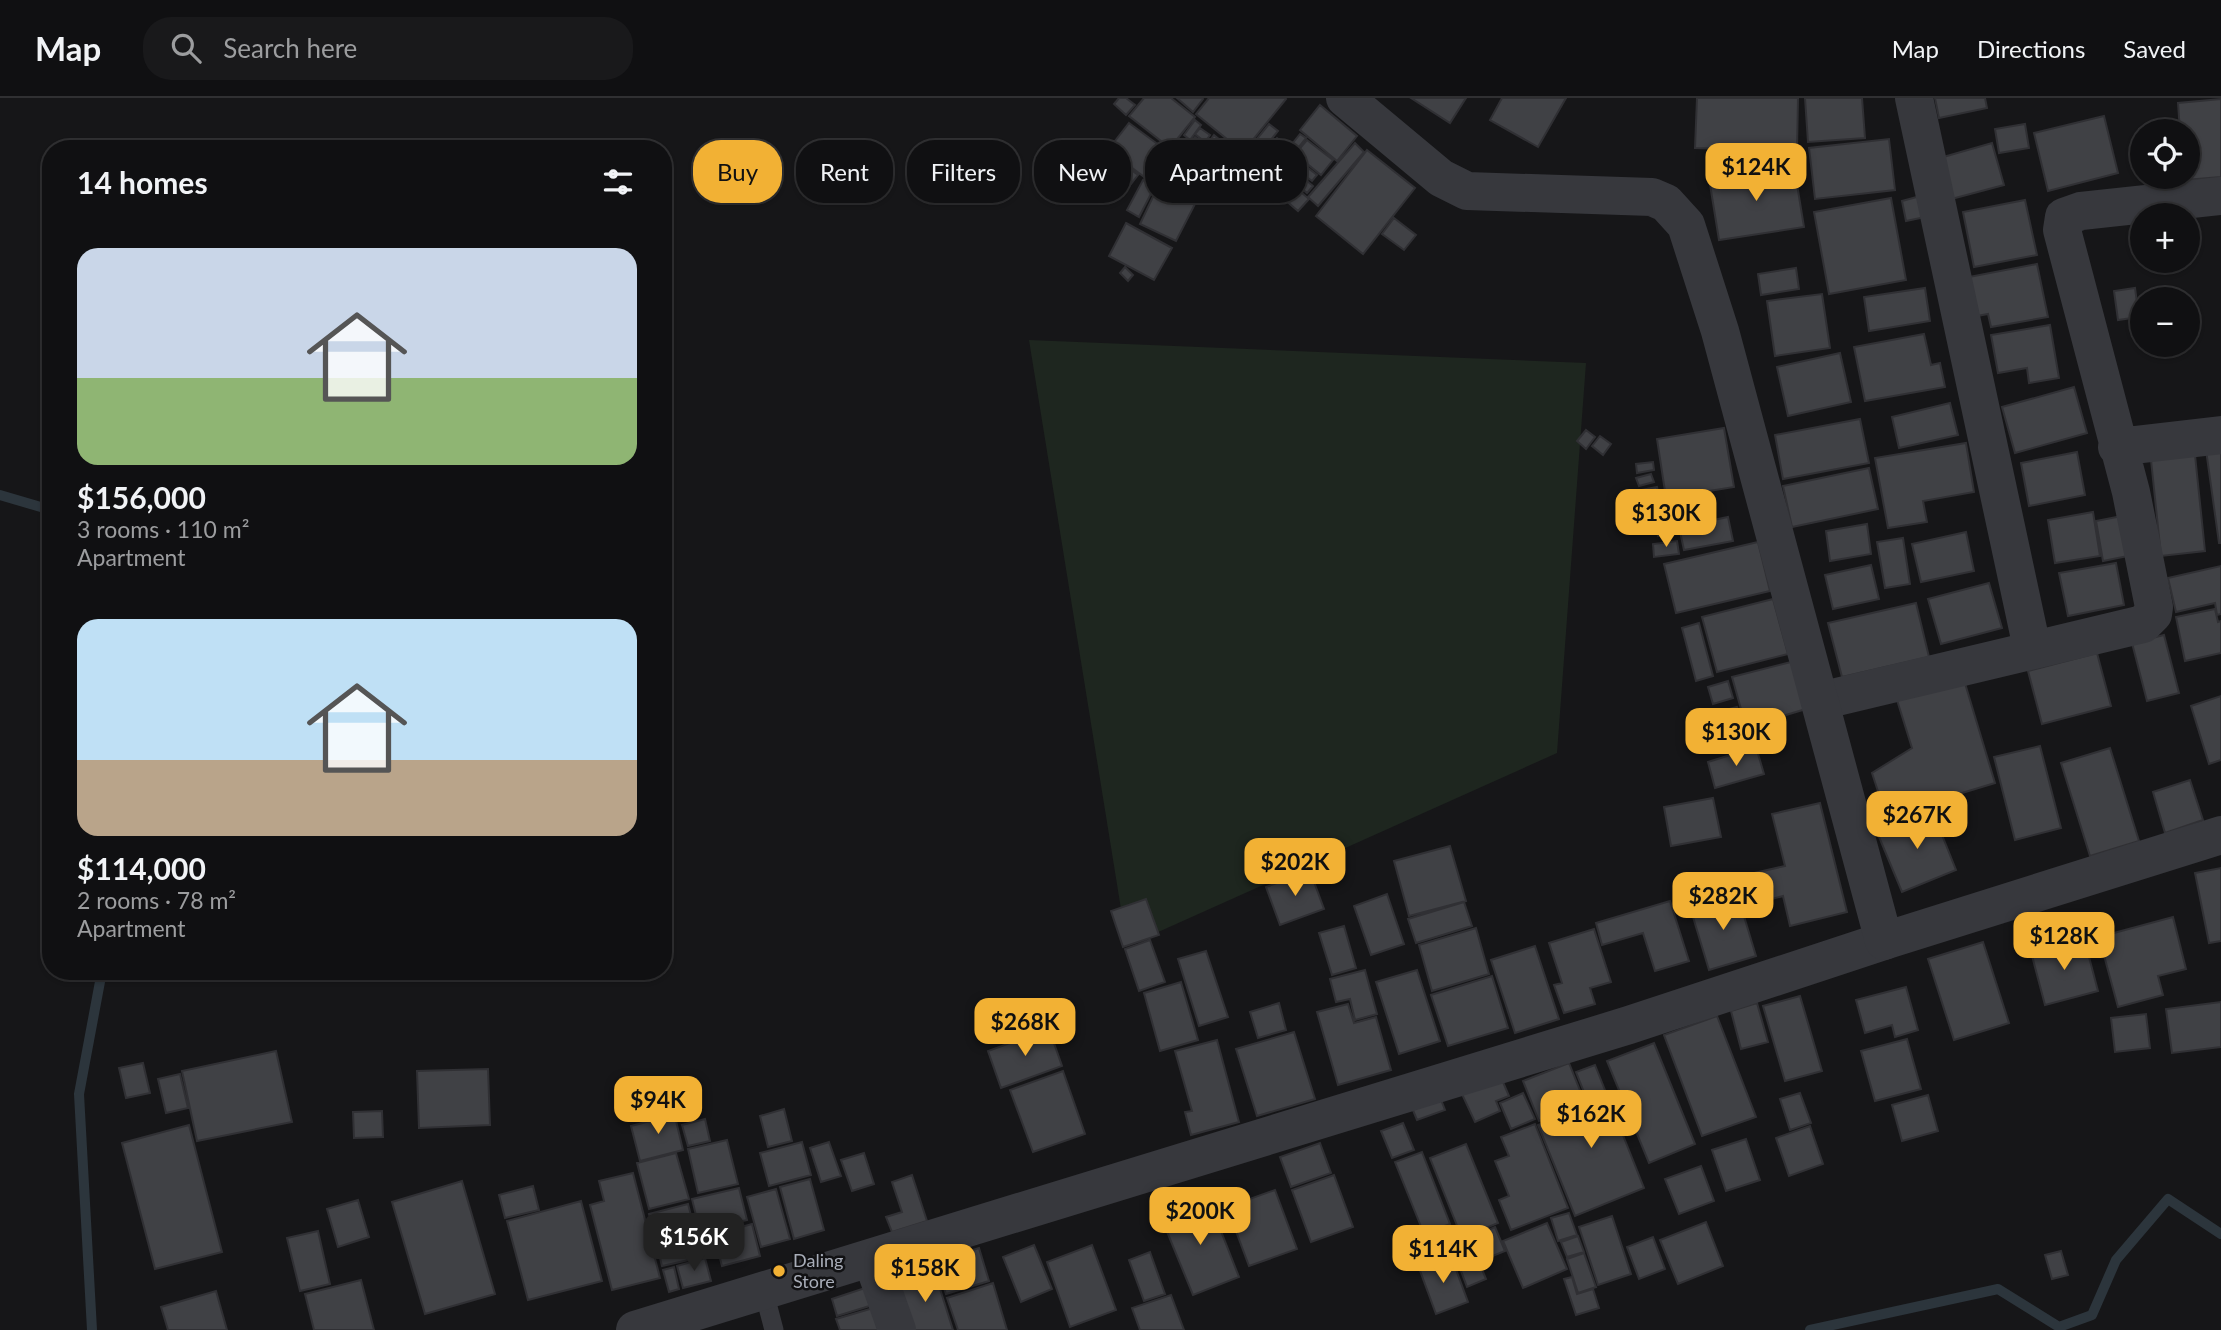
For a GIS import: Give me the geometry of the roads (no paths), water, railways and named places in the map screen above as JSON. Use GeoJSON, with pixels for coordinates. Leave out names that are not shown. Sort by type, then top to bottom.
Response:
{"type":"FeatureCollection","features":[{"type":"Feature","properties":{"kind":"street"},"geometry":{"type":"LineString","coordinates":[[1345,98],[1441,178],[1457,188],[1468,191],[1652,197],[1678,214],[1686,225],[1720,331],[1884,941]]}},
{"type":"Feature","properties":{"kind":"street"},"geometry":{"type":"LineString","coordinates":[[1914,98],[2032,648]]}},
{"type":"Feature","properties":{"kind":"street"},"geometry":{"type":"LineString","coordinates":[[1820,701],[2032,648],[2143,624],[2153,614],[2140,531],[2062,230],[2064,217],[2081,211],[2221,195]]}},
{"type":"Feature","properties":{"kind":"street"},"geometry":{"type":"LineString","coordinates":[[2118,447],[2221,435]]}},
{"type":"Feature","properties":{"kind":"street"},"geometry":{"type":"LineString","coordinates":[[640,1329],[1629,1025],[2221,835]]}},
{"type":"Feature","properties":{"kind":"street"},"geometry":{"type":"LineString","coordinates":[[872,1259],[897,1330]]}},
{"type":"Feature","properties":{"kind":"lane"},"geometry":{"type":"LineString","coordinates":[[764,1292],[774,1330]]}},
{"type":"Feature","properties":{"kind":"waterway"},"geometry":{"type":"LineString","coordinates":[[0,495],[42,507]]}},
{"type":"Feature","properties":{"kind":"waterway"},"geometry":{"type":"LineString","coordinates":[[92,1330],[79,1094],[100,980]]}},
{"type":"Feature","properties":{"kind":"waterway"},"geometry":{"type":"LineString","coordinates":[[1810,1330],[1998,1289],[2059,1327],[2092,1315],[2116,1260],[2168,1199],[2221,1234]]}},
{"type":"Feature","properties":{"kind":"place","name":"Daling Store"},"geometry":{"type":"Point","coordinates":[779,1271]}}]}
